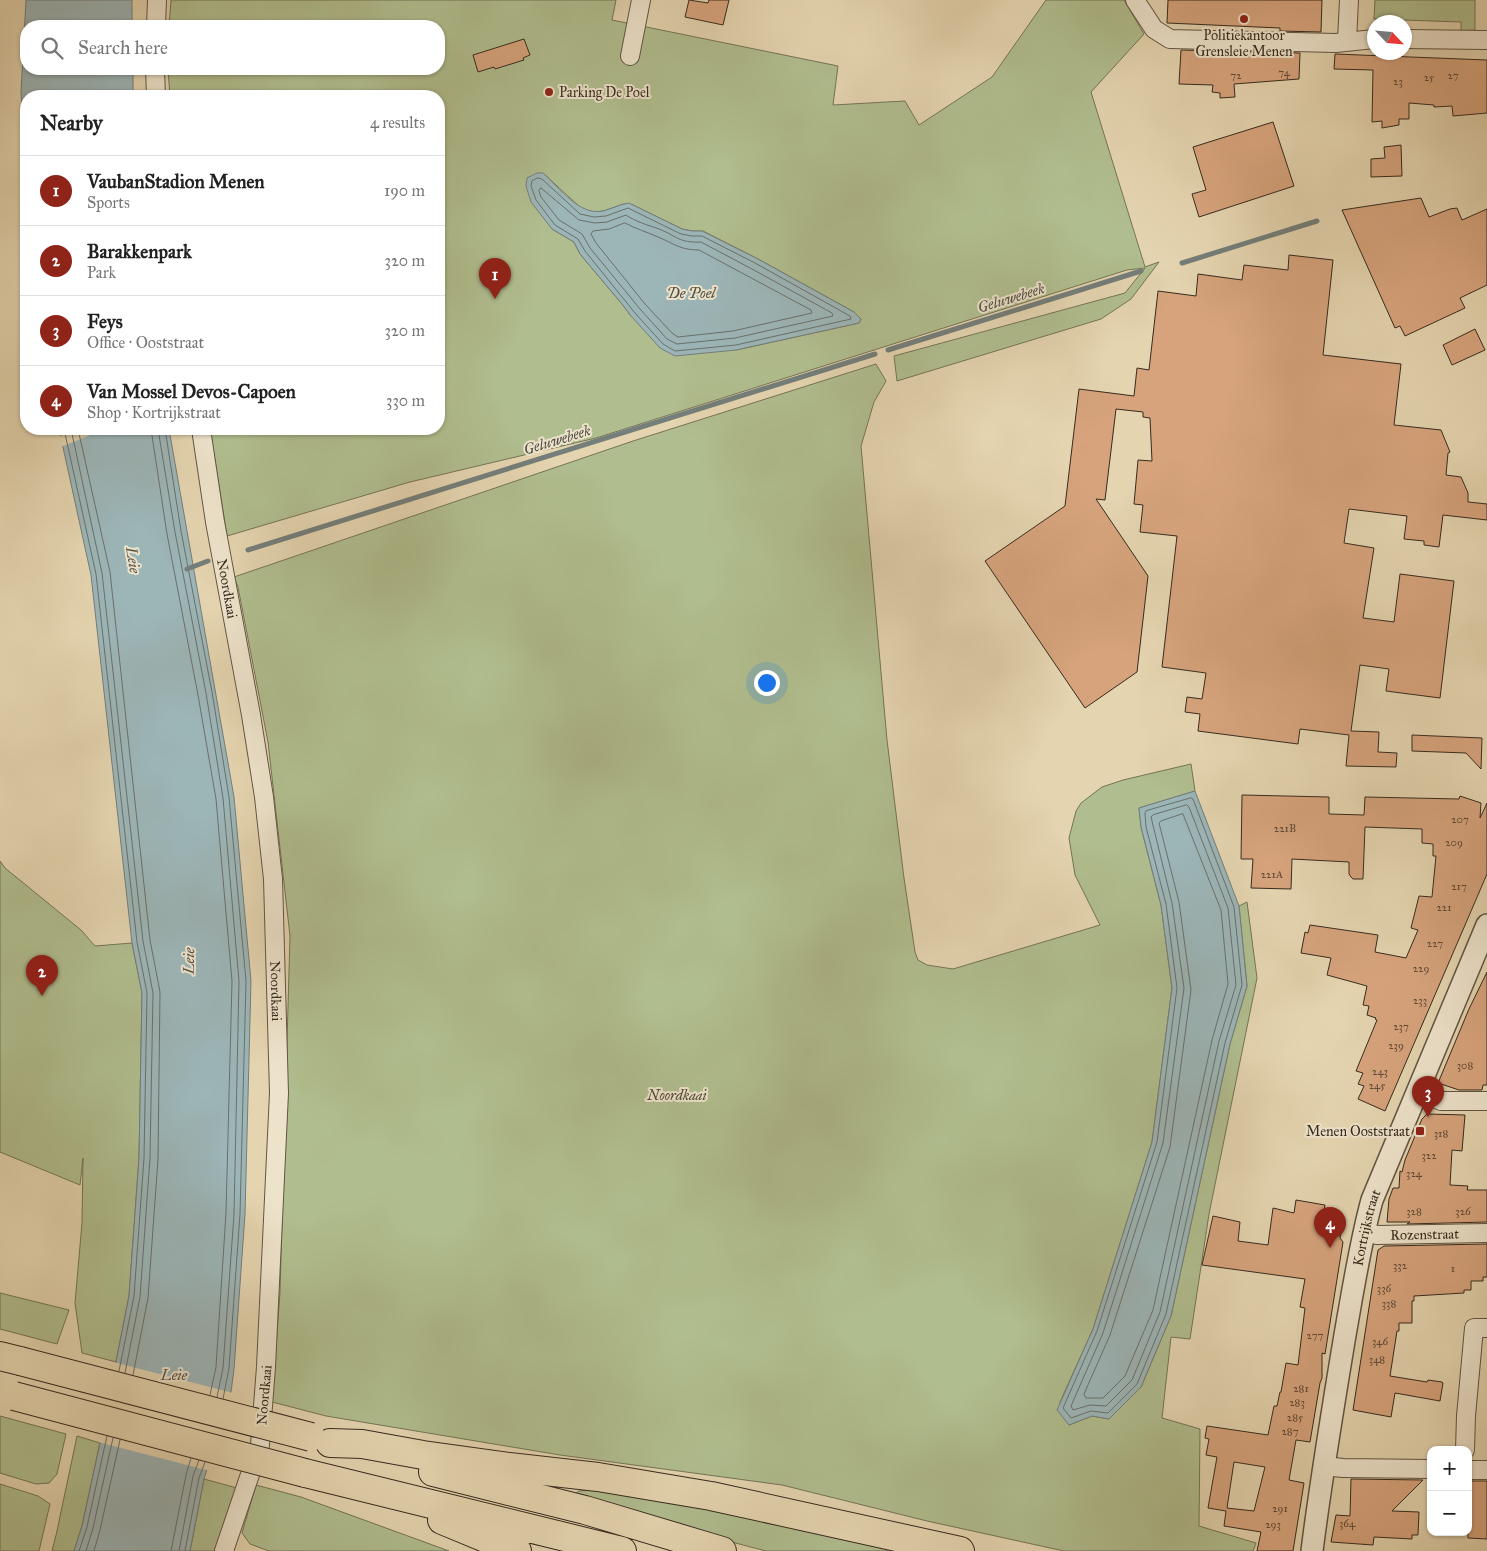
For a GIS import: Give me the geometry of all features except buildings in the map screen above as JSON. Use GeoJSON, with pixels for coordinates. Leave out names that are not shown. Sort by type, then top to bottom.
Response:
{"type":"FeatureCollection","features":[{"type":"Feature","properties":{"kind":"highway"},"geometry":{"type":"LineString","coordinates":[[10,1358],[320,1440],[363,1454],[585,1510],[722,1551]]}},
{"type":"Feature","properties":{"kind":"highway"},"geometry":{"type":"LineString","coordinates":[[7,1394],[305,1473],[622,1551]]}},
{"type":"Feature","properties":{"kind":"highway"},"geometry":{"type":"LineString","coordinates":[[320,1440],[362,1444],[423,1455],[598,1477],[682,1492],[960,1551]]}},
{"type":"Feature","properties":{"kind":"highway"},"geometry":{"type":"LineString","coordinates":[[377,1490],[416,1509],[517,1551]]}},
{"type":"Feature","properties":{"kind":"street"},"geometry":{"type":"LineString","coordinates":[[156,20],[157,0]]}},
{"type":"Feature","properties":{"kind":"street"},"geometry":{"type":"LineString","coordinates":[[630,56],[641,0]]}},
{"type":"Feature","properties":{"kind":"street"},"geometry":{"type":"LineString","coordinates":[[1135,0],[1154,29],[1170,39],[1336,43],[1367,40]]}},
{"type":"Feature","properties":{"kind":"street"},"geometry":{"type":"LineString","coordinates":[[1347,41],[1349,0]]}},
{"type":"Feature","properties":{"kind":"street"},"geometry":{"type":"LineString","coordinates":[[1412,39],[1485,38]]}},
{"type":"Feature","properties":{"kind":"street"},"geometry":{"type":"LineString","coordinates":[[155,75],[156,90]]}},
{"type":"Feature","properties":{"kind":"street","name":"Noordkaai"},"geometry":{"type":"LineString","coordinates":[[202,435],[264,797],[273,879],[279,1093],[266,1367],[260,1445],[224,1551]]}},
{"type":"Feature","properties":{"kind":"street","name":"Kortrijkstraat"},"geometry":{"type":"LineString","coordinates":[[1312,1551],[1323,1466],[1364,1232],[1372,1200],[1487,925]]}},
{"type":"Feature","properties":{"kind":"street"},"geometry":{"type":"LineString","coordinates":[[1417,1092],[1441,1101],[1487,1101]]}},
{"type":"Feature","properties":{"kind":"street","name":"Rozenstraat"},"geometry":{"type":"LineString","coordinates":[[1364,1232],[1377,1235],[1487,1233]]}},
{"type":"Feature","properties":{"kind":"street"},"geometry":{"type":"LineString","coordinates":[[1466,1446],[1466,1416],[1474,1328],[1487,1328]]}},
{"type":"Feature","properties":{"kind":"street"},"geometry":{"type":"LineString","coordinates":[[1323,1466],[1427,1469]]}},
{"type":"Feature","properties":{"kind":"street"},"geometry":{"type":"LineString","coordinates":[[1472,1470],[1487,1470]]}},
{"type":"Feature","properties":{"kind":"green space"},"geometry":{"type":"Polygon","coordinates":[[[171,0],[616,0],[612,20],[838,66],[833,105],[905,101],[919,125],[992,77],[1046,0],[1124,0],[1144,34],[1091,92],[1145,267],[1159,262],[1131,299],[1101,319],[897,381],[894,356],[1125,293],[1145,268],[1127,270],[596,438],[410,482],[227,536],[211,435],[445,435],[445,90],[170,90],[168,75],[445,75],[445,20],[169,20],[171,0]],[[543,173],[544,217],[552,229],[574,242],[580,254],[631,316],[736,350],[859,323],[861,319],[854,312],[703,231],[682,229],[633,205],[623,204],[604,211],[593,212],[582,209],[543,173]]]}},
{"type":"Feature","properties":{"kind":"green space"},"geometry":{"type":"Polygon","coordinates":[[[1375,0],[1475,0],[1475,30],[1461,31],[1461,22],[1412,20],[1412,15],[1374,15],[1375,0]]]}},
{"type":"Feature","properties":{"kind":"green space","name":"Noordkaai"},"geometry":{"type":"Polygon","coordinates":[[[876,364],[886,381],[874,402],[861,446],[887,740],[904,878],[915,952],[918,960],[927,965],[953,969],[1100,925],[1075,875],[1069,838],[1076,811],[1081,803],[1102,787],[1123,780],[1191,764],[1195,791],[1139,808],[1141,827],[1161,905],[1172,988],[1152,1142],[1093,1329],[1060,1402],[1069,1425],[1092,1416],[1109,1419],[1141,1387],[1171,1316],[1230,1044],[1247,986],[1239,906],[1247,902],[1257,978],[1209,1214],[1190,1339],[1171,1337],[1162,1418],[1200,1429],[1199,1526],[1256,1543],[1253,1551],[1064,1551],[927,1521],[782,1485],[560,1455],[326,1416],[272,1402],[280,1292],[290,936],[268,742],[238,587],[234,577],[633,441],[876,364]]]}},
{"type":"Feature","properties":{"kind":"green space"},"geometry":{"type":"Polygon","coordinates":[[[0,861],[5,868],[81,930],[95,946],[132,943],[142,993],[139,1158],[129,1296],[116,1362],[82,1353],[75,1303],[82,1223],[83,1158],[80,1185],[0,1152],[0,861]]]}},
{"type":"Feature","properties":{"kind":"green space"},"geometry":{"type":"Polygon","coordinates":[[[0,1293],[69,1310],[57,1344],[0,1329],[0,1293]]]}},
{"type":"Feature","properties":{"kind":"green space"},"geometry":{"type":"Polygon","coordinates":[[[0,1416],[66,1434],[57,1474],[49,1483],[36,1484],[0,1473],[0,1416]]]}},
{"type":"Feature","properties":{"kind":"green space"},"geometry":{"type":"Polygon","coordinates":[[[77,1436],[100,1443],[82,1526],[74,1551],[52,1551],[57,1531],[77,1436]]]}},
{"type":"Feature","properties":{"kind":"green space"},"geometry":{"type":"Polygon","coordinates":[[[204,1479],[237,1488],[216,1551],[190,1551],[204,1479]]]}},
{"type":"Feature","properties":{"kind":"green space"},"geometry":{"type":"Polygon","coordinates":[[[0,1484],[38,1496],[50,1504],[39,1551],[0,1551],[0,1484]]]}},
{"type":"Feature","properties":{"kind":"green space"},"geometry":{"type":"Polygon","coordinates":[[[256,1485],[301,1497],[449,1551],[269,1551],[250,1544],[242,1533],[256,1485]]]}},
{"type":"Feature","properties":{"kind":"green space"},"geometry":{"type":"Polygon","coordinates":[[[593,1490],[696,1505],[905,1551],[766,1551],[567,1499],[579,1491],[593,1490]]]}},
{"type":"Feature","properties":{"kind":"water"},"geometry":{"type":"Polygon","coordinates":[[[26,0],[132,0],[132,20],[25,20],[26,0]]]}},
{"type":"Feature","properties":{"kind":"water"},"geometry":{"type":"Polygon","coordinates":[[[22,75],[133,75],[133,90],[21,90],[22,75]]]}},
{"type":"Feature","properties":{"kind":"water","name":"De Poel"},"geometry":{"type":"Polygon","coordinates":[[[537,173],[543,173],[570,200],[586,209],[603,211],[629,203],[682,229],[702,231],[758,259],[854,312],[861,319],[859,323],[736,350],[675,356],[660,348],[580,254],[574,242],[552,229],[531,202],[526,186],[527,178],[537,173]]]}},
{"type":"Feature","properties":{"kind":"water","name":"Leie"},"geometry":{"type":"Polygon","coordinates":[[[60,435],[170,435],[234,797],[251,981],[245,1214],[234,1369],[231,1392],[204,1479],[190,1551],[74,1551],[82,1526],[100,1443],[129,1296],[139,1158],[142,993],[132,943],[91,575],[60,435]]]}},
{"type":"Feature","properties":{"kind":"water"},"geometry":{"type":"Polygon","coordinates":[[[1195,791],[1239,906],[1247,986],[1230,1044],[1171,1316],[1141,1387],[1109,1419],[1092,1416],[1069,1425],[1057,1410],[1093,1329],[1152,1142],[1172,988],[1161,905],[1141,827],[1139,808],[1195,791]]]}},
{"type":"Feature","properties":{"kind":"pier"},"geometry":{"type":"Polygon","coordinates":[[[63,435],[90,435],[61,447],[58,437],[63,435]]]}},
{"type":"Feature","properties":{"kind":"pier"},"geometry":{"type":"Polygon","coordinates":[[[113,1362],[233,1393],[210,1471],[98,1442],[113,1362]]]}},
{"type":"Feature","properties":{"kind":"waterway","name":"Geluwebeek"},"geometry":{"type":"LineString","coordinates":[[1182,263],[1317,221]]}},
{"type":"Feature","properties":{"kind":"waterway","name":"Geluwebeek"},"geometry":{"type":"LineString","coordinates":[[888,350],[1141,271]]}},
{"type":"Feature","properties":{"kind":"waterway","name":"Geluwebeek"},"geometry":{"type":"LineString","coordinates":[[248,550],[875,354]]}},
{"type":"Feature","properties":{"kind":"waterway","name":"Geluwebeek"},"geometry":{"type":"LineString","coordinates":[[187,569],[208,561]]}},
{"type":"Feature","properties":{"kind":"place","name":"Politiekantoor Grensleie Menen"},"geometry":{"type":"Point","coordinates":[1244,19]}},
{"type":"Feature","properties":{"kind":"place","name":"Parking De Poel"},"geometry":{"type":"Point","coordinates":[549,92]}},
{"type":"Feature","properties":{"kind":"place","name":"VaubanStadion Menen"},"geometry":{"type":"Point","coordinates":[495,299]}},
{"type":"Feature","properties":{"kind":"place","name":"Barakkenpark"},"geometry":{"type":"Point","coordinates":[42,996]}},
{"type":"Feature","properties":{"kind":"place","name":"Feys"},"geometry":{"type":"Point","coordinates":[1428,1117]}},
{"type":"Feature","properties":{"kind":"place","name":"Menen Ooststraat"},"geometry":{"type":"Point","coordinates":[1420,1131]}},
{"type":"Feature","properties":{"kind":"place","name":"Van Mossel Devos-Capoen"},"geometry":{"type":"Point","coordinates":[1330,1248]}}]}
